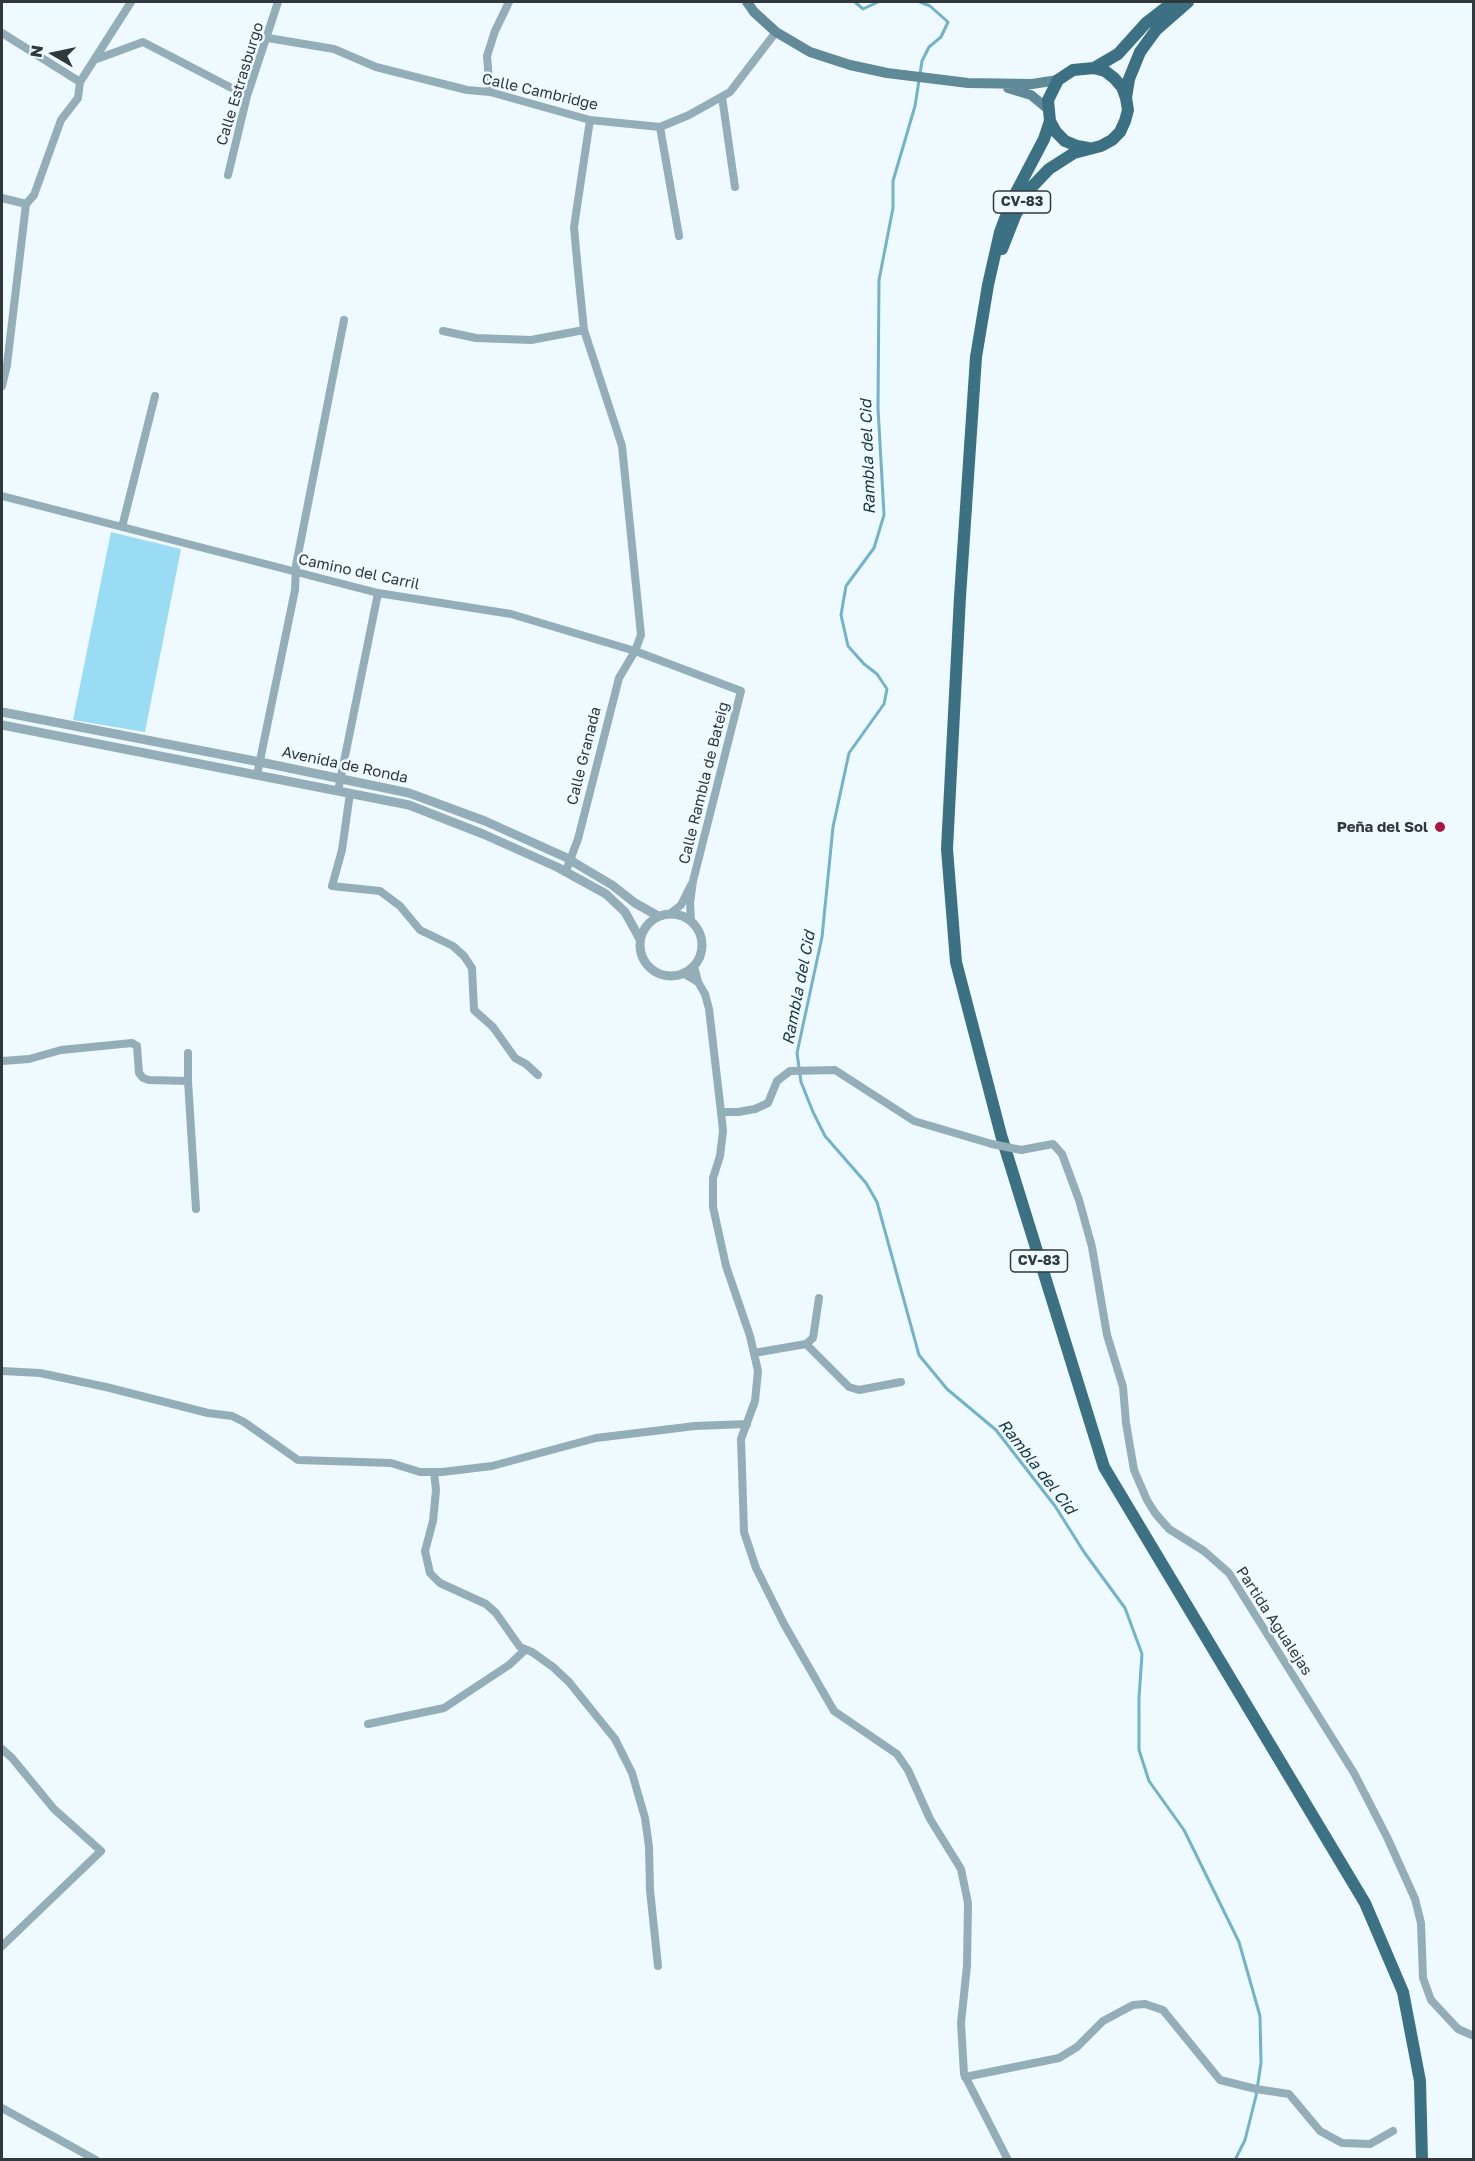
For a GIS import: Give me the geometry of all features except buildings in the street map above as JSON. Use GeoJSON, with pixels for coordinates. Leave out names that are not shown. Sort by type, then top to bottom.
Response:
{"type":"FeatureCollection","features":[{"type":"Feature","properties":{"kind":"main road"},"geometry":{"type":"LineString","coordinates":[[747,2],[754,12],[776,32],[810,52],[850,65],[887,73],[968,83],[1032,84],[1059,80],[1073,70],[1094,68],[1105,71],[1114,78],[1122,87],[1126,98]]}},
{"type":"Feature","properties":{"kind":"main road"},"geometry":{"type":"LineString","coordinates":[[1094,68],[1118,54],[1146,23],[1173,2]]}},
{"type":"Feature","properties":{"kind":"main road","name":"CV-83"},"geometry":{"type":"LineString","coordinates":[[988,285],[1015,216],[1029,190],[1049,169],[1074,153],[1101,146],[1120,132],[1128,110],[1126,98],[1129,79],[1140,52],[1156,30],[1188,2]]}},
{"type":"Feature","properties":{"kind":"main road","name":"CV-83"},"geometry":{"type":"LineString","coordinates":[[1059,80],[1051,91],[1044,140],[1012,200],[1000,232],[976,357],[960,597],[947,849],[956,962],[1001,1135],[1104,1467],[1365,1903],[1402,1992],[1420,2081],[1422,2160]]}},
{"type":"Feature","properties":{"kind":"main road"},"geometry":{"type":"LineString","coordinates":[[993,83],[1031,95],[1049,115],[1056,132],[1065,141],[1090,148]]}},
{"type":"Feature","properties":{"kind":"street"},"geometry":{"type":"LineString","coordinates":[[2,386],[7,365],[26,204],[34,195],[61,120],[78,98],[80,82],[131,2]]}},
{"type":"Feature","properties":{"kind":"street","name":"Calle Estrasburgo"},"geometry":{"type":"LineString","coordinates":[[228,175],[247,96],[278,2]]}},
{"type":"Feature","properties":{"kind":"street"},"geometry":{"type":"LineString","coordinates":[[490,92],[487,56],[495,31],[509,2]]}},
{"type":"Feature","properties":{"kind":"street","name":"Calle Cambridge"},"geometry":{"type":"LineString","coordinates":[[268,38],[334,49],[376,67],[467,90],[490,92],[590,120],[660,127],[689,115],[722,97],[738,84],[776,32]]}},
{"type":"Feature","properties":{"kind":"street"},"geometry":{"type":"LineString","coordinates":[[2,33],[80,82]]}},
{"type":"Feature","properties":{"kind":"street"},"geometry":{"type":"LineString","coordinates":[[94,60],[143,42],[247,96]]}},
{"type":"Feature","properties":{"kind":"street"},"geometry":{"type":"LineString","coordinates":[[722,97],[735,187]]}},
{"type":"Feature","properties":{"kind":"street"},"geometry":{"type":"LineString","coordinates":[[590,120],[574,227],[584,330],[622,446],[641,635],[635,651]]}},
{"type":"Feature","properties":{"kind":"street"},"geometry":{"type":"LineString","coordinates":[[660,127],[679,236]]}},
{"type":"Feature","properties":{"kind":"street"},"geometry":{"type":"LineString","coordinates":[[2,198],[26,204]]}},
{"type":"Feature","properties":{"kind":"street"},"geometry":{"type":"LineString","coordinates":[[257,775],[344,320]]}},
{"type":"Feature","properties":{"kind":"street"},"geometry":{"type":"LineString","coordinates":[[443,331],[476,338],[531,340],[584,330]]}},
{"type":"Feature","properties":{"kind":"street"},"geometry":{"type":"LineString","coordinates":[[122,527],[155,396]]}},
{"type":"Feature","properties":{"kind":"street","name":"Camino del Carril"},"geometry":{"type":"LineString","coordinates":[[2,496],[378,593],[511,614],[635,651],[741,691]]}},
{"type":"Feature","properties":{"kind":"street"},"geometry":{"type":"LineString","coordinates":[[338,791],[378,593]]}},
{"type":"Feature","properties":{"kind":"street","name":"Calle Granada"},"geometry":{"type":"LineString","coordinates":[[566,871],[578,839],[619,678],[635,651]]}},
{"type":"Feature","properties":{"kind":"street","name":"Calle Rambla de Bateig"},"geometry":{"type":"LineString","coordinates":[[692,921],[690,903],[693,881],[741,691]]}},
{"type":"Feature","properties":{"kind":"street","name":"Avenida de Ronda"},"geometry":{"type":"LineString","coordinates":[[2,712],[260,762],[419,797],[485,820],[570,860],[658,916]]}},
{"type":"Feature","properties":{"kind":"street","name":"Avenida de Ronda"},"geometry":{"type":"LineString","coordinates":[[2,725],[408,805],[483,834],[566,871],[606,894],[625,912],[640,939]]}},
{"type":"Feature","properties":{"kind":"street"},"geometry":{"type":"LineString","coordinates":[[350,793],[342,850],[332,886],[380,891],[400,906],[420,930],[453,946],[464,956],[472,968],[474,1010],[494,1028],[515,1058],[538,1075]]}},
{"type":"Feature","properties":{"kind":"street","name":"Calle Rambla de Bateig"},"geometry":{"type":"LineString","coordinates":[[671,913],[681,905],[693,881]]}},
{"type":"Feature","properties":{"kind":"street"},"geometry":{"type":"LineString","coordinates":[[694,966],[683,973],[670,976],[657,973],[646,964],[640,952],[640,939],[646,925],[658,916],[671,913],[682,915],[692,921],[701,938],[701,948],[694,966],[709,1009],[723,1131],[720,1156],[713,1178],[713,1207],[726,1266],[750,1335],[758,1371],[755,1401],[741,1439],[744,1532],[756,1568],[784,1624],[834,1711],[897,1754],[908,1770],[930,1819],[961,1869],[968,1903],[967,1966],[961,2023],[965,2077],[1008,2160]]}},
{"type":"Feature","properties":{"kind":"street"},"geometry":{"type":"LineString","coordinates":[[683,973],[698,982]]}},
{"type":"Feature","properties":{"kind":"street"},"geometry":{"type":"LineString","coordinates":[[2,1061],[29,1059],[61,1050],[132,1043],[137,1046],[138,1073],[142,1078],[188,1081]]}},
{"type":"Feature","properties":{"kind":"street"},"geometry":{"type":"LineString","coordinates":[[188,1053],[196,1209]]}},
{"type":"Feature","properties":{"kind":"street","name":"Partida Agualejas"},"geometry":{"type":"LineString","coordinates":[[721,1112],[746,1111],[768,1103],[777,1081],[790,1071],[835,1070],[914,1122],[1021,1150],[1053,1144],[1062,1154],[1079,1200],[1092,1247],[1107,1335],[1124,1387],[1126,1423],[1134,1470],[1147,1500],[1169,1529],[1209,1555],[1229,1573],[1354,1773],[1387,1837],[1415,1899],[1421,1923],[1423,1978],[1431,2000],[1458,2029],[1473,2036]]}},
{"type":"Feature","properties":{"kind":"street"},"geometry":{"type":"LineString","coordinates":[[754,1353],[806,1344],[813,1338],[819,1298]]}},
{"type":"Feature","properties":{"kind":"street"},"geometry":{"type":"LineString","coordinates":[[806,1344],[849,1387],[859,1389],[901,1382]]}},
{"type":"Feature","properties":{"kind":"street"},"geometry":{"type":"LineString","coordinates":[[2,1371],[40,1373],[208,1413],[232,1416],[298,1460],[391,1463],[420,1472],[492,1466],[596,1438],[695,1426],[747,1424]]}},
{"type":"Feature","properties":{"kind":"street"},"geometry":{"type":"LineString","coordinates":[[434,1472],[436,1491],[434,1521],[425,1551],[430,1573],[440,1583],[486,1604],[496,1613],[520,1647],[553,1667],[570,1682],[615,1739],[632,1773],[647,1828],[650,1890],[658,1966]]}},
{"type":"Feature","properties":{"kind":"street"},"geometry":{"type":"LineString","coordinates":[[368,1724],[444,1708],[509,1665],[525,1650]]}},
{"type":"Feature","properties":{"kind":"street"},"geometry":{"type":"LineString","coordinates":[[2,1749],[54,1809],[101,1851],[2,1946]]}},
{"type":"Feature","properties":{"kind":"street"},"geometry":{"type":"LineString","coordinates":[[965,2077],[1059,2058],[1077,2047],[1102,2022],[1133,2005],[1145,2004],[1163,2010],[1220,2080],[1289,2094],[1320,2130],[1342,2143],[1370,2144],[1393,2131]]}},
{"type":"Feature","properties":{"kind":"street"},"geometry":{"type":"LineString","coordinates":[[2,2108],[96,2160]]}},
{"type":"Feature","properties":{"kind":"shaded area"},"geometry":{"type":"Polygon","coordinates":[[[111,532],[181,549],[145,732],[73,720],[111,532]]]}},
{"type":"Feature","properties":{"kind":"waterway","name":"Rambla del Cid"},"geometry":{"type":"LineString","coordinates":[[855,2],[863,9],[878,2]]}},
{"type":"Feature","properties":{"kind":"waterway","name":"Rambla del Cid"},"geometry":{"type":"LineString","coordinates":[[920,2],[930,6],[948,22],[941,37],[929,47],[922,61],[915,106],[893,181],[893,208],[879,280],[878,408],[884,515],[874,548],[846,586],[841,615],[848,646],[864,664],[877,674],[887,689],[884,704],[849,753],[833,827],[822,937],[797,1053],[801,1082],[825,1136],[866,1183],[877,1202],[919,1355],[947,1389],[996,1430],[1055,1506],[1084,1552],[1125,1608],[1142,1654],[1139,1750],[1149,1781],[1184,1830],[1239,1942],[1260,2016],[1261,2063],[1256,2096],[1245,2140],[1235,2160]]}},
{"type":"Feature","properties":{"kind":"place","name":"Peña del Sol"},"geometry":{"type":"Point","coordinates":[1440,827]}}]}
